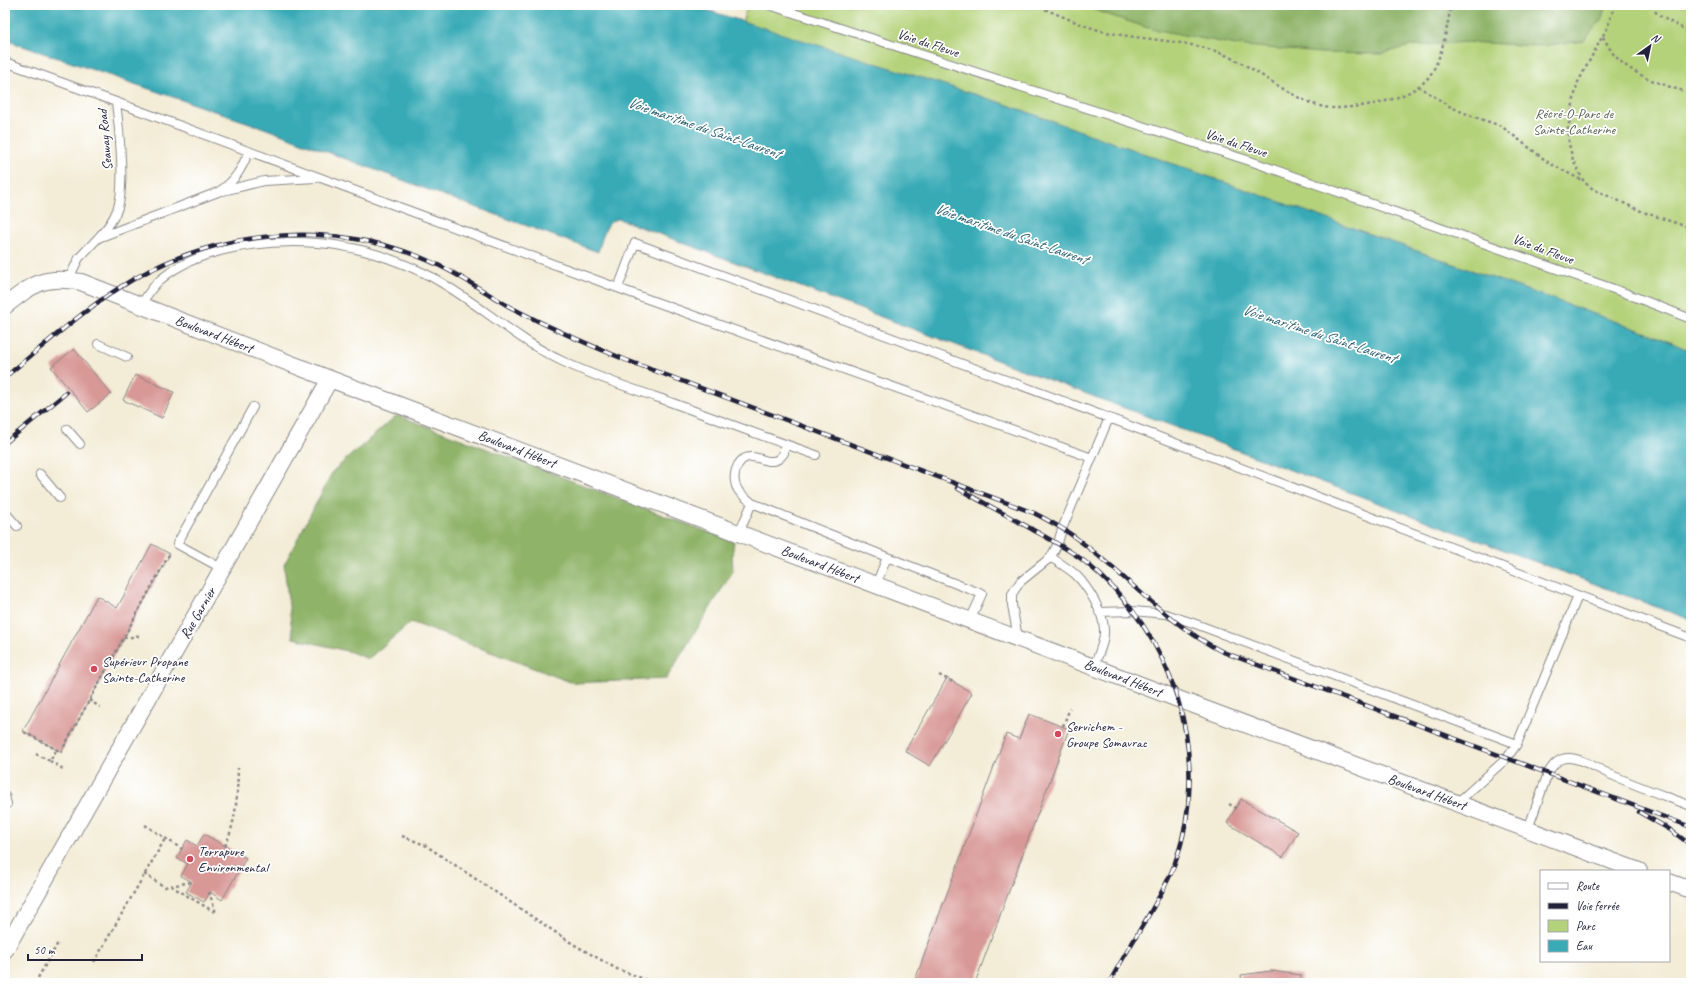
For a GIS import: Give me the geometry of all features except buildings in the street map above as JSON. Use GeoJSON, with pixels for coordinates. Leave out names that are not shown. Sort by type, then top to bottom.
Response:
{"type":"FeatureCollection","features":[{"type":"Feature","properties":{"kind":"street","name":"Boulevard Hébert"},"geometry":{"type":"LineString","coordinates":[[5,306],[35,284],[53,279],[81,282],[330,379],[1636,870]]}},
{"type":"Feature","properties":{"kind":"street","name":"Rue Garnier"},"geometry":{"type":"LineString","coordinates":[[5,950],[330,379]]}},
{"type":"Feature","properties":{"kind":"street"},"geometry":{"type":"LineString","coordinates":[[1670,882],[1691,890]]}},
{"type":"Feature","properties":{"kind":"lane","name":"Voie du Fleuve"},"geometry":{"type":"LineString","coordinates":[[769,5],[1253,162],[1625,293],[1691,319]]}},
{"type":"Feature","properties":{"kind":"lane","name":"Seaway Road"},"geometry":{"type":"LineString","coordinates":[[5,62],[116,102],[120,148],[121,194],[118,209],[110,224],[79,258],[68,280]]}},
{"type":"Feature","properties":{"kind":"lane"},"geometry":{"type":"LineString","coordinates":[[116,102],[618,288],[1092,458]]}},
{"type":"Feature","properties":{"kind":"lane"},"geometry":{"type":"LineString","coordinates":[[218,192],[227,186],[237,175],[249,151]]}},
{"type":"Feature","properties":{"kind":"lane"},"geometry":{"type":"LineString","coordinates":[[98,238],[218,192],[264,181],[298,178],[326,179]]}},
{"type":"Feature","properties":{"kind":"lane"},"geometry":{"type":"LineString","coordinates":[[141,305],[152,289],[172,271],[198,258],[237,247],[269,243],[312,242],[351,247],[380,256],[424,273],[451,288],[526,342],[563,362],[816,455]]}},
{"type":"Feature","properties":{"kind":"lane"},"geometry":{"type":"LineString","coordinates":[[618,288],[635,243],[1109,418],[1691,638]]}},
{"type":"Feature","properties":{"kind":"lane"},"geometry":{"type":"LineString","coordinates":[[98,344],[127,357]]}},
{"type":"Feature","properties":{"kind":"lane"},"geometry":{"type":"LineString","coordinates":[[223,569],[177,544],[253,407]]}},
{"type":"Feature","properties":{"kind":"lane"},"geometry":{"type":"LineString","coordinates":[[1018,638],[1012,605],[1012,594],[1020,582],[1051,557],[1109,418]]}},
{"type":"Feature","properties":{"kind":"lane"},"geometry":{"type":"LineString","coordinates":[[67,429],[80,444]]}},
{"type":"Feature","properties":{"kind":"lane"},"geometry":{"type":"LineString","coordinates":[[784,444],[784,452],[779,459],[772,462],[750,457],[742,460],[737,466],[734,476],[738,490],[752,503],[982,594],[970,620]]}},
{"type":"Feature","properties":{"kind":"lane"},"geometry":{"type":"LineString","coordinates":[[40,474],[60,498]]}},
{"type":"Feature","properties":{"kind":"lane"},"geometry":{"type":"LineString","coordinates":[[739,533],[752,503]]}},
{"type":"Feature","properties":{"kind":"lane"},"geometry":{"type":"LineString","coordinates":[[5,512],[17,526]]}},
{"type":"Feature","properties":{"kind":"lane"},"geometry":{"type":"LineString","coordinates":[[876,585],[887,557]]}},
{"type":"Feature","properties":{"kind":"lane"},"geometry":{"type":"LineString","coordinates":[[1051,557],[1076,575],[1088,590],[1099,612],[1104,630],[1102,645],[1094,666]]}},
{"type":"Feature","properties":{"kind":"lane"},"geometry":{"type":"LineString","coordinates":[[1457,803],[1507,758],[1517,744],[1578,596]]}},
{"type":"Feature","properties":{"kind":"lane"},"geometry":{"type":"LineString","coordinates":[[1099,612],[1133,611],[1166,614],[1517,744]]}},
{"type":"Feature","properties":{"kind":"lane"},"geometry":{"type":"LineString","coordinates":[[1528,829],[1548,773],[1553,765],[1561,759],[1569,758],[1580,760],[1615,777],[1691,806]]}},
{"type":"Feature","properties":{"kind":"lane"},"geometry":{"type":"LineString","coordinates":[[5,796],[7,804],[5,804]]}},
{"type":"Feature","properties":{"kind":"path"},"geometry":{"type":"LineString","coordinates":[[1034,5],[1110,33],[1192,45],[1230,57],[1250,67],[1290,93],[1319,106],[1333,108],[1362,106],[1397,98],[1418,86],[1430,75],[1435,65],[1443,41],[1451,5]]}},
{"type":"Feature","properties":{"kind":"path"},"geometry":{"type":"LineString","coordinates":[[1584,182],[1573,160],[1569,144],[1568,129],[1577,84],[1603,36],[1615,5]]}},
{"type":"Feature","properties":{"kind":"path"},"geometry":{"type":"LineString","coordinates":[[1656,5],[1655,11],[1658,15],[1691,33]]}},
{"type":"Feature","properties":{"kind":"path"},"geometry":{"type":"LineString","coordinates":[[1603,36],[1615,56],[1642,76],[1678,90],[1691,93]]}},
{"type":"Feature","properties":{"kind":"path"},"geometry":{"type":"LineString","coordinates":[[1418,86],[1449,106],[1469,115],[1501,126],[1549,163],[1584,182],[1593,189],[1643,212],[1691,228]]}},
{"type":"Feature","properties":{"kind":"path"},"geometry":{"type":"LineString","coordinates":[[24,732],[60,752],[170,554]]}},
{"type":"Feature","properties":{"kind":"path"},"geometry":{"type":"LineString","coordinates":[[124,638],[140,636]]}},
{"type":"Feature","properties":{"kind":"path"},"geometry":{"type":"LineString","coordinates":[[939,676],[953,682]]}},
{"type":"Feature","properties":{"kind":"path"},"geometry":{"type":"LineString","coordinates":[[89,700],[100,707]]}},
{"type":"Feature","properties":{"kind":"path"},"geometry":{"type":"LineString","coordinates":[[1063,726],[1070,708]]}},
{"type":"Feature","properties":{"kind":"path"},"geometry":{"type":"LineString","coordinates":[[50,761],[56,750]]}},
{"type":"Feature","properties":{"kind":"path"},"geometry":{"type":"LineString","coordinates":[[36,754],[63,770]]}},
{"type":"Feature","properties":{"kind":"path"},"geometry":{"type":"LineString","coordinates":[[225,846],[232,829],[236,806],[238,768]]}},
{"type":"Feature","properties":{"kind":"path"},"geometry":{"type":"LineString","coordinates":[[1229,804],[1236,808]]}},
{"type":"Feature","properties":{"kind":"path"},"geometry":{"type":"LineString","coordinates":[[145,825],[182,849]]}},
{"type":"Feature","properties":{"kind":"path"},"geometry":{"type":"LineString","coordinates":[[402,836],[425,845],[573,944],[617,969],[655,983]]}},
{"type":"Feature","properties":{"kind":"path"},"geometry":{"type":"LineString","coordinates":[[94,962],[165,839]]}},
{"type":"Feature","properties":{"kind":"path"},"geometry":{"type":"LineString","coordinates":[[144,874],[166,887],[192,882]]}},
{"type":"Feature","properties":{"kind":"path"},"geometry":{"type":"LineString","coordinates":[[171,886],[216,913],[210,892]]}},
{"type":"Feature","properties":{"kind":"path"},"geometry":{"type":"LineString","coordinates":[[35,983],[58,943]]}},
{"type":"Feature","properties":{"kind":"green space","name":"Récré-O-Parc de Sainte-Catherine"},"geometry":{"type":"Polygon","coordinates":[[[748,5],[1691,5],[1691,351],[1653,335],[1002,103],[742,22],[748,5]]]}},
{"type":"Feature","properties":{"kind":"green space"},"geometry":{"type":"Polygon","coordinates":[[[1079,5],[1606,5],[1602,18],[1584,41],[1538,46],[1468,42],[1410,46],[1381,54],[1321,53],[1236,45],[1148,28],[1079,5]]]}},
{"type":"Feature","properties":{"kind":"green space"},"geometry":{"type":"Polygon","coordinates":[[[397,415],[734,542],[732,555],[733,571],[666,679],[573,683],[411,622],[368,659],[351,652],[293,638],[284,565],[333,471],[397,415]]]}},
{"type":"Feature","properties":{"kind":"water","name":"Voie maritime du Saint-Laurent"},"geometry":{"type":"Polygon","coordinates":[[[5,5],[691,5],[1002,103],[1653,335],[1691,351],[1691,620],[619,219],[614,220],[607,227],[598,252],[264,128],[5,40],[5,5]]]}},
{"type":"Feature","properties":{"kind":"railway"},"geometry":{"type":"LineString","coordinates":[[5,377],[67,326],[132,280],[167,262],[205,249],[243,240],[283,235],[323,236],[362,240],[401,250],[438,265],[510,307],[611,354],[1034,513],[1076,538],[1183,628],[1223,652],[1691,827]]}},
{"type":"Feature","properties":{"kind":"railway"},"geometry":{"type":"LineString","coordinates":[[5,443],[66,393]]}},
{"type":"Feature","properties":{"kind":"railway"},"geometry":{"type":"LineString","coordinates":[[957,488],[1071,552],[1084,561],[1115,590],[1142,623],[1163,660],[1178,699],[1187,740],[1189,782],[1185,825],[1174,866],[1168,879],[1109,983]]}},
{"type":"Feature","properties":{"kind":"railway"},"geometry":{"type":"LineString","coordinates":[[1639,812],[1669,829],[1691,845]]}},
{"type":"Feature","properties":{"kind":"place","name":"Supérieur Propane Sainte-Catherine"},"geometry":{"type":"Point","coordinates":[94,669]}},
{"type":"Feature","properties":{"kind":"place","name":"Servichem - Groupe Somavrac"},"geometry":{"type":"Point","coordinates":[1058,734]}},
{"type":"Feature","properties":{"kind":"place","name":"Terrapure Environmental"},"geometry":{"type":"Point","coordinates":[190,859]}}]}
